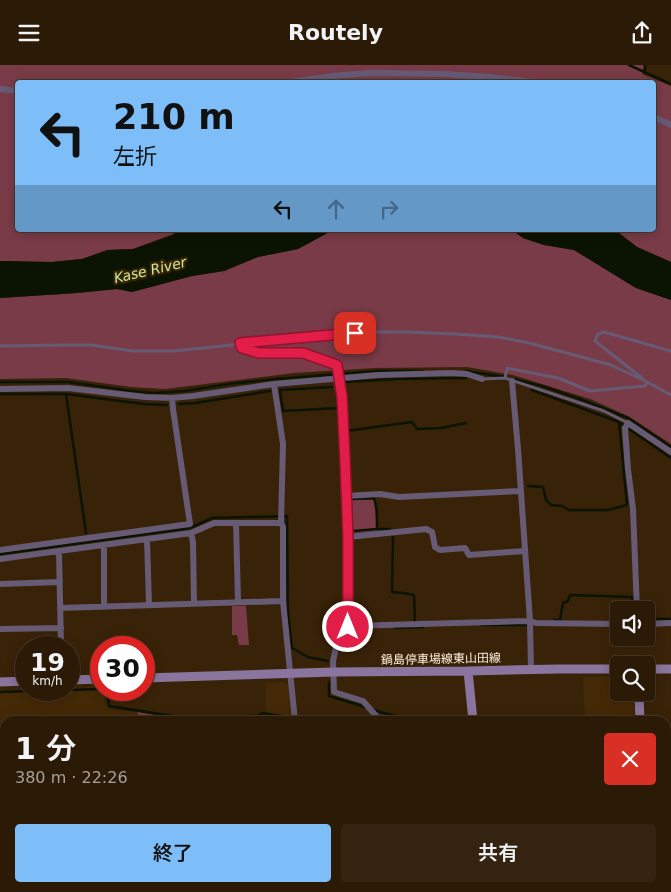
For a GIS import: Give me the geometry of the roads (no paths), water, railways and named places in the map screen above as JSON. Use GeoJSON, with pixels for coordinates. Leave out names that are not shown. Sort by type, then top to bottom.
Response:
{"type":"FeatureCollection","features":[{"type":"Feature","properties":{"kind":"main road","name":"鍋島停車場線東山田線"},"geometry":{"type":"LineString","coordinates":[[155,678],[334,672],[610,669]]}},
{"type":"Feature","properties":{"kind":"main road"},"geometry":{"type":"LineString","coordinates":[[655,669],[671,669]]}},
{"type":"Feature","properties":{"kind":"main road"},"geometry":{"type":"LineString","coordinates":[[468,671],[472,716]]}},
{"type":"Feature","properties":{"kind":"main road"},"geometry":{"type":"LineString","coordinates":[[0,682],[15,681]]}},
{"type":"Feature","properties":{"kind":"main road"},"geometry":{"type":"LineString","coordinates":[[639,701],[640,716]]}},
{"type":"Feature","properties":{"kind":"street"},"geometry":{"type":"LineString","coordinates":[[304,80],[373,73],[480,76],[517,80]]}},
{"type":"Feature","properties":{"kind":"street"},"geometry":{"type":"LineString","coordinates":[[0,89],[15,91]]}},
{"type":"Feature","properties":{"kind":"street"},"geometry":{"type":"LineString","coordinates":[[656,118],[671,125]]}},
{"type":"Feature","properties":{"kind":"street"},"geometry":{"type":"LineString","coordinates":[[0,389],[68,388],[145,397],[172,398],[274,385],[378,375],[451,373],[482,379]]}},
{"type":"Feature","properties":{"kind":"street"},"geometry":{"type":"LineString","coordinates":[[339,378],[348,537],[348,627]]}},
{"type":"Feature","properties":{"kind":"street"},"geometry":{"type":"LineString","coordinates":[[508,379],[532,624],[531,670]]}},
{"type":"Feature","properties":{"kind":"street"},"geometry":{"type":"LineString","coordinates":[[274,385],[284,444],[281,523],[283,527],[283,601],[294,716]]}},
{"type":"Feature","properties":{"kind":"street"},"geometry":{"type":"LineString","coordinates":[[0,550],[190,524],[172,398]]}},
{"type":"Feature","properties":{"kind":"street"},"geometry":{"type":"LineString","coordinates":[[627,425],[671,452]]}},
{"type":"Feature","properties":{"kind":"street"},"geometry":{"type":"LineString","coordinates":[[627,425],[637,601]]}},
{"type":"Feature","properties":{"kind":"street"},"geometry":{"type":"LineString","coordinates":[[346,496],[380,495],[399,497],[520,491]]}},
{"type":"Feature","properties":{"kind":"street"},"geometry":{"type":"LineString","coordinates":[[0,559],[191,533],[214,523],[281,523]]}},
{"type":"Feature","properties":{"kind":"street"},"geometry":{"type":"LineString","coordinates":[[236,523],[238,602]]}},
{"type":"Feature","properties":{"kind":"street"},"geometry":{"type":"LineString","coordinates":[[348,537],[426,529],[432,532],[435,547],[440,550],[465,548],[469,555],[525,551]]}},
{"type":"Feature","properties":{"kind":"street"},"geometry":{"type":"LineString","coordinates":[[191,533],[193,542],[194,603]]}},
{"type":"Feature","properties":{"kind":"street"},"geometry":{"type":"LineString","coordinates":[[148,539],[149,605]]}},
{"type":"Feature","properties":{"kind":"street"},"geometry":{"type":"LineString","coordinates":[[104,545],[104,606]]}},
{"type":"Feature","properties":{"kind":"street"},"geometry":{"type":"LineString","coordinates":[[59,551],[61,636]]}},
{"type":"Feature","properties":{"kind":"street"},"geometry":{"type":"LineString","coordinates":[[0,584],[60,582]]}},
{"type":"Feature","properties":{"kind":"street"},"geometry":{"type":"LineString","coordinates":[[60,608],[283,601]]}},
{"type":"Feature","properties":{"kind":"street"},"geometry":{"type":"LineString","coordinates":[[655,624],[671,623]]}},
{"type":"Feature","properties":{"kind":"street"},"geometry":{"type":"LineString","coordinates":[[376,716],[363,701],[334,692],[333,661],[339,634],[348,627],[610,624]]}},
{"type":"Feature","properties":{"kind":"street"},"geometry":{"type":"LineString","coordinates":[[0,629],[61,628]]}},
{"type":"Feature","properties":{"kind":"lane"},"geometry":{"type":"LineString","coordinates":[[0,347],[84,345],[150,352],[174,351],[371,331],[406,331],[499,337],[530,343],[611,365],[671,395]]}},
{"type":"Feature","properties":{"kind":"lane"},"geometry":{"type":"LineString","coordinates":[[647,382],[595,341],[598,333],[604,332],[671,351]]}},
{"type":"Feature","properties":{"kind":"lane"},"geometry":{"type":"LineString","coordinates":[[240,343],[242,348],[259,353],[303,353],[337,365],[339,378]]}},
{"type":"Feature","properties":{"kind":"lane"},"geometry":{"type":"LineString","coordinates":[[508,379],[507,368],[558,378],[590,391],[645,386],[647,382]]}},
{"type":"Feature","properties":{"kind":"lane"},"geometry":{"type":"LineString","coordinates":[[482,379],[508,379],[604,411],[627,425]]}},
{"type":"Feature","properties":{"kind":"water","name":"Kase River"},"geometry":{"type":"Polygon","coordinates":[[[177,232],[329,232],[298,249],[258,257],[224,271],[192,276],[132,292],[117,289],[0,298],[0,261],[52,262],[82,259],[108,250],[133,249],[177,232]]]}},
{"type":"Feature","properties":{"kind":"water"},"geometry":{"type":"Polygon","coordinates":[[[515,232],[618,232],[637,247],[671,262],[671,300],[636,288],[574,250],[544,245],[523,238],[515,232]]]}},
{"type":"Feature","properties":{"kind":"waterway"},"geometry":{"type":"LineString","coordinates":[[629,65],[671,84]]}},
{"type":"Feature","properties":{"kind":"waterway"},"geometry":{"type":"LineString","coordinates":[[645,65],[645,72]]}},
{"type":"Feature","properties":{"kind":"waterway"},"geometry":{"type":"LineString","coordinates":[[0,382],[68,382],[155,393],[276,379],[377,371],[423,371]]}},
{"type":"Feature","properties":{"kind":"waterway"},"geometry":{"type":"LineString","coordinates":[[466,371],[505,377]]}},
{"type":"Feature","properties":{"kind":"waterway"},"geometry":{"type":"LineString","coordinates":[[345,382],[466,378]]}},
{"type":"Feature","properties":{"kind":"waterway"},"geometry":{"type":"LineString","coordinates":[[513,379],[542,386],[628,418],[671,447]]}},
{"type":"Feature","properties":{"kind":"waterway"},"geometry":{"type":"LineString","coordinates":[[332,387],[280,390],[283,411],[339,409]]}},
{"type":"Feature","properties":{"kind":"waterway"},"geometry":{"type":"LineString","coordinates":[[532,390],[619,422],[671,458]]}},
{"type":"Feature","properties":{"kind":"waterway"},"geometry":{"type":"LineString","coordinates":[[179,404],[270,391]]}},
{"type":"Feature","properties":{"kind":"waterway"},"geometry":{"type":"LineString","coordinates":[[0,394],[66,394],[167,405]]}},
{"type":"Feature","properties":{"kind":"waterway"},"geometry":{"type":"LineString","coordinates":[[66,394],[86,533]]}},
{"type":"Feature","properties":{"kind":"waterway"},"geometry":{"type":"LineString","coordinates":[[348,453],[346,431],[412,422],[417,429],[441,428],[466,423]]}},
{"type":"Feature","properties":{"kind":"waterway"},"geometry":{"type":"LineString","coordinates":[[528,486],[543,487],[546,500],[551,505],[562,506],[569,510],[608,510],[627,505],[619,422]]}},
{"type":"Feature","properties":{"kind":"waterway"},"geometry":{"type":"LineString","coordinates":[[348,466],[350,490]]}},
{"type":"Feature","properties":{"kind":"waterway"},"geometry":{"type":"LineString","coordinates":[[352,499],[374,498],[377,510],[377,529],[390,529]]}},
{"type":"Feature","properties":{"kind":"waterway"},"geometry":{"type":"LineString","coordinates":[[0,554],[190,528],[212,518],[287,516],[288,612],[292,648],[308,657],[328,661]]}},
{"type":"Feature","properties":{"kind":"waterway"},"geometry":{"type":"LineString","coordinates":[[353,531],[377,529]]}},
{"type":"Feature","properties":{"kind":"waterway"},"geometry":{"type":"LineString","coordinates":[[393,537],[392,592],[414,595],[415,621]]}},
{"type":"Feature","properties":{"kind":"waterway"},"geometry":{"type":"LineString","coordinates":[[555,620],[560,620],[563,603],[568,601],[570,595],[632,597],[632,601]]}},
{"type":"Feature","properties":{"kind":"waterway"},"geometry":{"type":"LineString","coordinates":[[655,619],[671,619]]}},
{"type":"Feature","properties":{"kind":"waterway"},"geometry":{"type":"LineString","coordinates":[[481,625],[530,624]]}},
{"type":"Feature","properties":{"kind":"waterway"},"geometry":{"type":"LineString","coordinates":[[395,628],[423,627]]}},
{"type":"Feature","properties":{"kind":"waterway"},"geometry":{"type":"LineString","coordinates":[[329,682],[329,696],[368,708]]}},
{"type":"Feature","properties":{"kind":"waterway"},"geometry":{"type":"LineString","coordinates":[[80,690],[90,689]]}},
{"type":"Feature","properties":{"kind":"waterway"},"geometry":{"type":"LineString","coordinates":[[0,692],[15,692]]}},
{"type":"Feature","properties":{"kind":"waterway"},"geometry":{"type":"LineString","coordinates":[[108,701],[109,706],[172,716]]}},
{"type":"Feature","properties":{"kind":"waterway"},"geometry":{"type":"LineString","coordinates":[[373,710],[396,716]]}},
{"type":"Feature","properties":{"kind":"waterway"},"geometry":{"type":"LineString","coordinates":[[258,716],[262,713],[281,716]]}}]}
